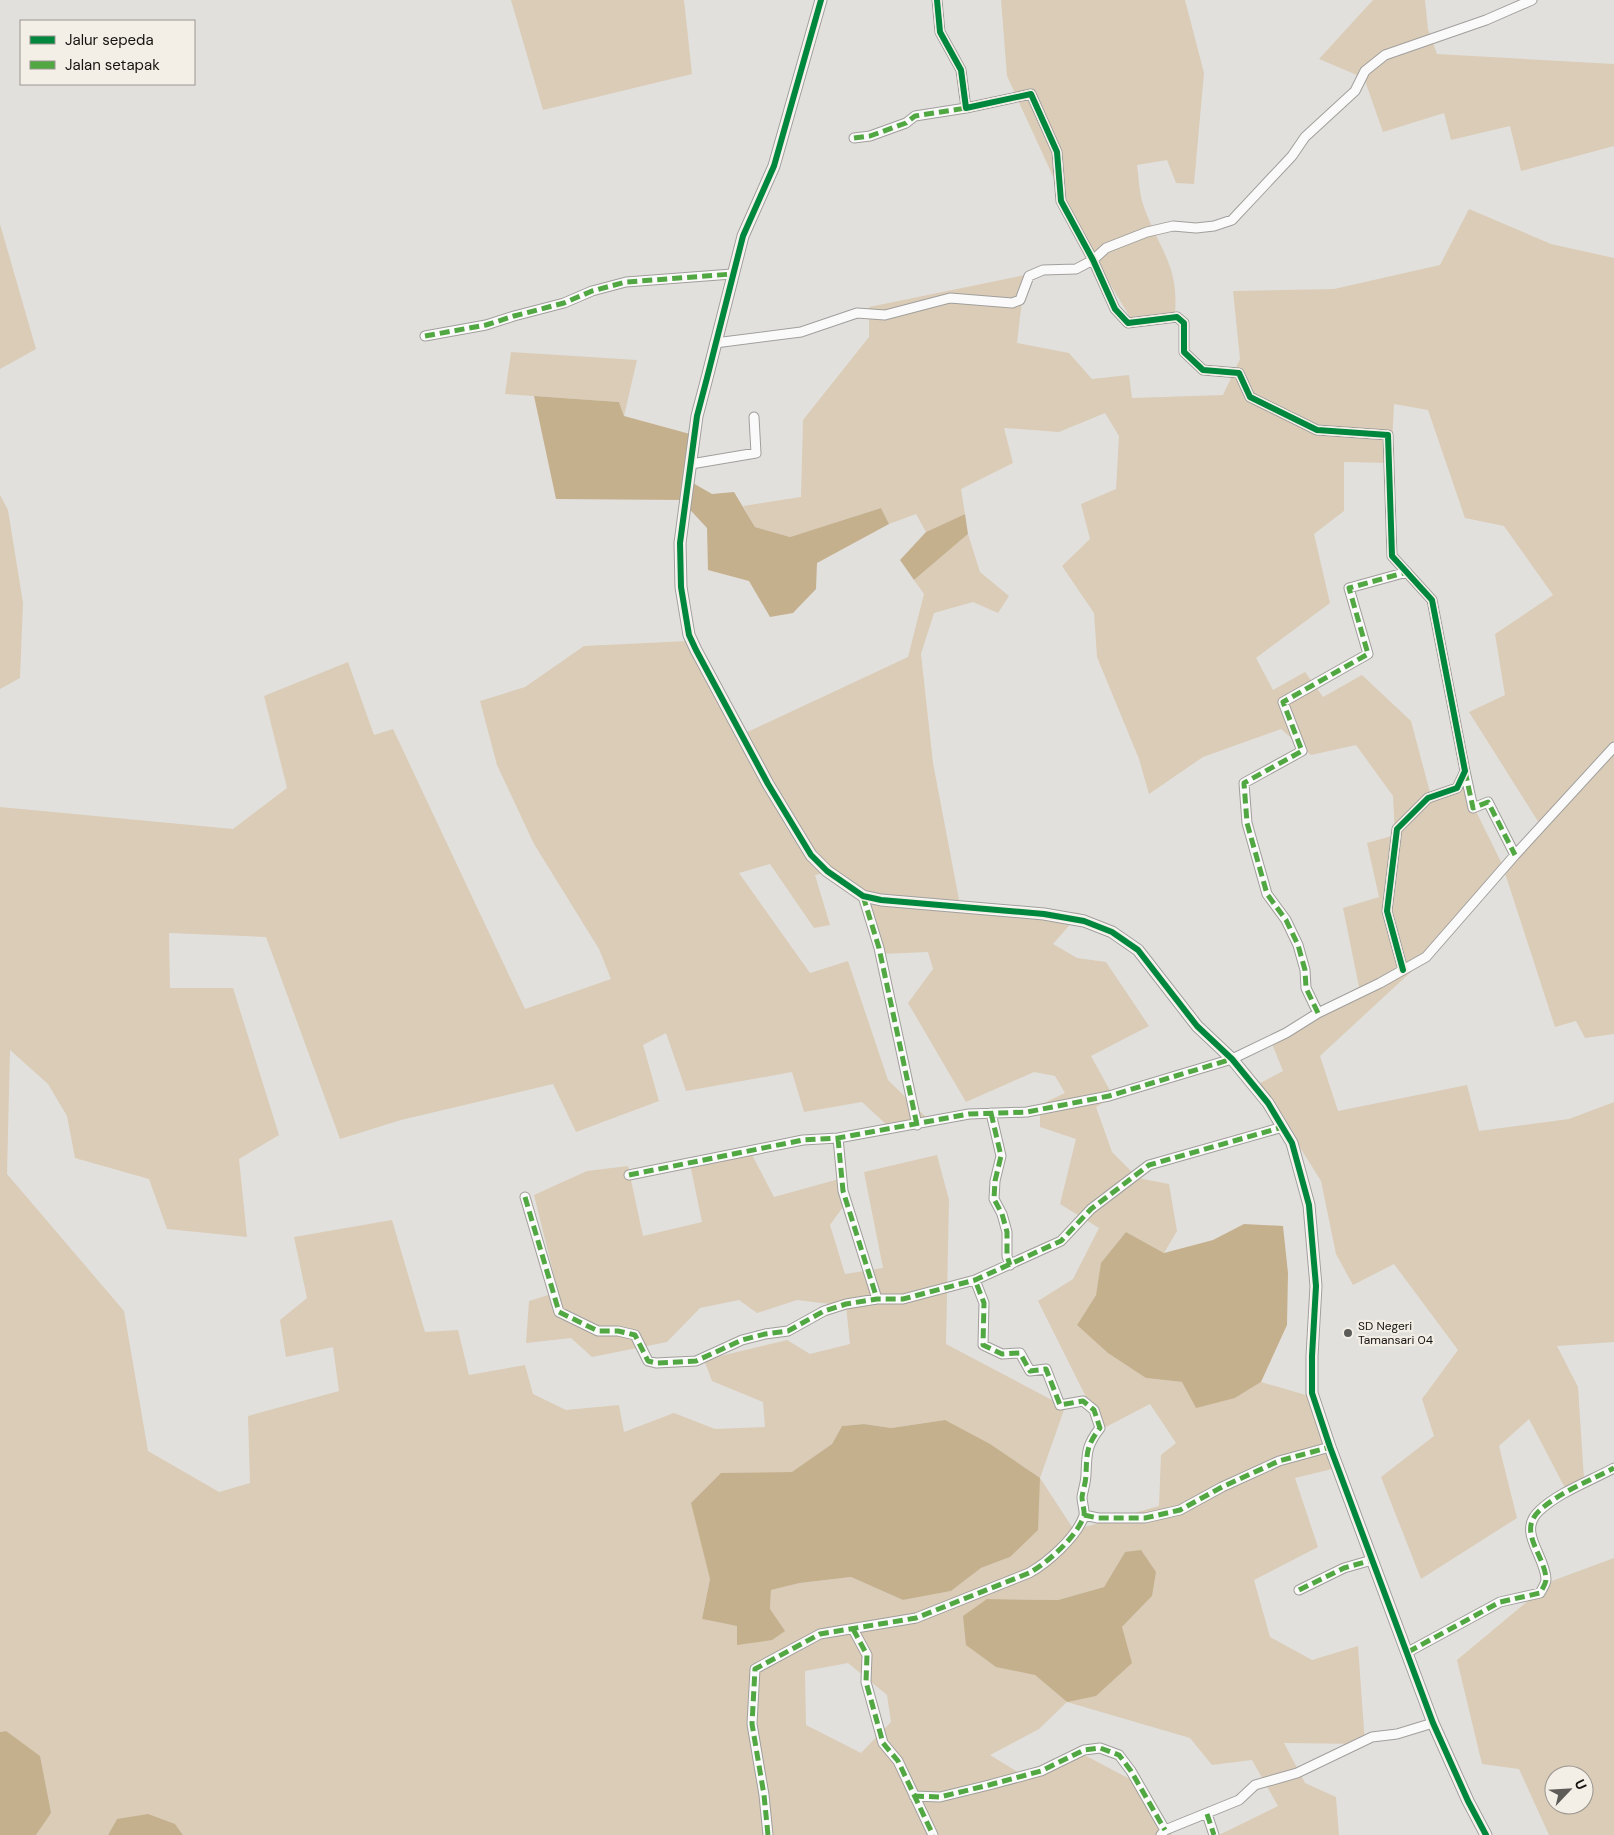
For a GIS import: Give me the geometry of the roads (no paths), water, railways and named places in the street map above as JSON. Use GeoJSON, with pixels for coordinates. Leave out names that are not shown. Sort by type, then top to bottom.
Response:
{"type":"FeatureCollection","features":[{"type":"Feature","properties":{"kind":"street"},"geometry":{"type":"LineString","coordinates":[[821,0],[774,166],[743,236],[698,416],[680,544],[681,587],[689,635],[768,784],[811,855],[827,871],[863,896],[899,903],[1044,914],[1084,921],[1112,932],[1138,950],[1197,1026],[1232,1059],[1268,1103],[1292,1143],[1309,1205],[1316,1270],[1312,1393],[1330,1448],[1433,1723],[1468,1801],[1486,1835]]}},
{"type":"Feature","properties":{"kind":"street"},"geometry":{"type":"LineString","coordinates":[[937,0],[940,32],[960,70],[966,108]]}},
{"type":"Feature","properties":{"kind":"street"},"geometry":{"type":"LineString","coordinates":[[715,343],[801,332],[857,313],[885,315],[950,298],[1012,303],[1020,300],[1029,276],[1043,270],[1076,268],[1093,260],[1106,248],[1147,232],[1173,226],[1196,228],[1214,226],[1232,220],[1292,156],[1305,137],[1355,91],[1365,71],[1385,55],[1486,20],[1532,0]]}},
{"type":"Feature","properties":{"kind":"street"},"geometry":{"type":"LineString","coordinates":[[854,138],[870,136],[906,123],[915,116],[966,108],[1031,94],[1057,152],[1061,201],[1093,260],[1114,310],[1128,323],[1177,317],[1184,323],[1184,352],[1203,370],[1239,373],[1250,397],[1317,430],[1388,435],[1392,556],[1432,600],[1473,808],[1488,802],[1515,855]]}},
{"type":"Feature","properties":{"kind":"street"},"geometry":{"type":"LineString","coordinates":[[425,336],[486,325],[564,303],[592,291],[626,282],[732,274]]}},
{"type":"Feature","properties":{"kind":"street"},"geometry":{"type":"LineString","coordinates":[[691,464],[756,453],[754,417]]}},
{"type":"Feature","properties":{"kind":"street"},"geometry":{"type":"LineString","coordinates":[[1318,1013],[1306,988],[1305,970],[1298,945],[1286,920],[1267,894],[1247,823],[1244,783],[1302,751],[1283,702],[1368,654],[1349,588],[1407,572]]}},
{"type":"Feature","properties":{"kind":"street"},"geometry":{"type":"LineString","coordinates":[[629,1175],[803,1140],[838,1138],[969,1114],[1027,1112],[1110,1096],[1232,1059],[1286,1033],[1318,1013],[1426,957],[1515,855],[1614,747]]}},
{"type":"Feature","properties":{"kind":"street"},"geometry":{"type":"LineString","coordinates":[[1403,970],[1387,911],[1397,828],[1428,798],[1457,788],[1465,771]]}},
{"type":"Feature","properties":{"kind":"street"},"geometry":{"type":"LineString","coordinates":[[863,896],[879,948],[917,1125]]}},
{"type":"Feature","properties":{"kind":"street"},"geometry":{"type":"LineString","coordinates":[[991,1113],[1000,1156],[994,1199],[1002,1214],[1007,1232],[1007,1256],[1010,1265]]}},
{"type":"Feature","properties":{"kind":"street"},"geometry":{"type":"LineString","coordinates":[[525,1197],[559,1312],[598,1331],[618,1331],[635,1335],[648,1361],[656,1364],[696,1361],[742,1340],[765,1334],[788,1332],[824,1311],[846,1304],[877,1299],[903,1299],[975,1280],[1061,1241],[1091,1209],[1149,1165],[1283,1127]]}},
{"type":"Feature","properties":{"kind":"street"},"geometry":{"type":"LineString","coordinates":[[838,1138],[842,1191],[877,1299]]}},
{"type":"Feature","properties":{"kind":"street"},"geometry":{"type":"LineString","coordinates":[[768,1835],[764,1795],[752,1724],[755,1669],[820,1634],[916,1618],[1029,1573],[1044,1565],[1069,1539],[1084,1515],[1082,1496],[1086,1475],[1085,1459],[1090,1440],[1100,1428],[1094,1410],[1083,1401],[1060,1405],[1046,1369],[1030,1371],[1020,1353],[1002,1354],[983,1345],[984,1303],[975,1280]]}},
{"type":"Feature","properties":{"kind":"street"},"geometry":{"type":"LineString","coordinates":[[1084,1515],[1098,1518],[1146,1518],[1180,1510],[1222,1487],[1280,1461],[1330,1448]]}},
{"type":"Feature","properties":{"kind":"street"},"geometry":{"type":"LineString","coordinates":[[1408,1652],[1500,1602],[1540,1593],[1546,1581],[1544,1567],[1531,1538],[1530,1525],[1538,1512],[1552,1501],[1614,1468]]}},
{"type":"Feature","properties":{"kind":"street"},"geometry":{"type":"LineString","coordinates":[[1299,1590],[1344,1568],[1372,1560]]}},
{"type":"Feature","properties":{"kind":"street"},"geometry":{"type":"LineString","coordinates":[[853,1628],[867,1655],[866,1682],[882,1743],[898,1761],[933,1835]]}},
{"type":"Feature","properties":{"kind":"street"},"geometry":{"type":"LineString","coordinates":[[914,1796],[940,1797],[989,1786],[1041,1771],[1084,1750],[1100,1748],[1119,1755],[1131,1771],[1163,1833],[1239,1800],[1255,1785],[1297,1773],[1372,1737],[1397,1734],[1433,1723]]}},
{"type":"Feature","properties":{"kind":"street"},"geometry":{"type":"LineString","coordinates":[[1207,1814],[1214,1835]]}},
{"type":"Feature","properties":{"kind":"place","name":"SD Negeri Tamansari 04"},"geometry":{"type":"Point","coordinates":[1348,1333]}}]}
